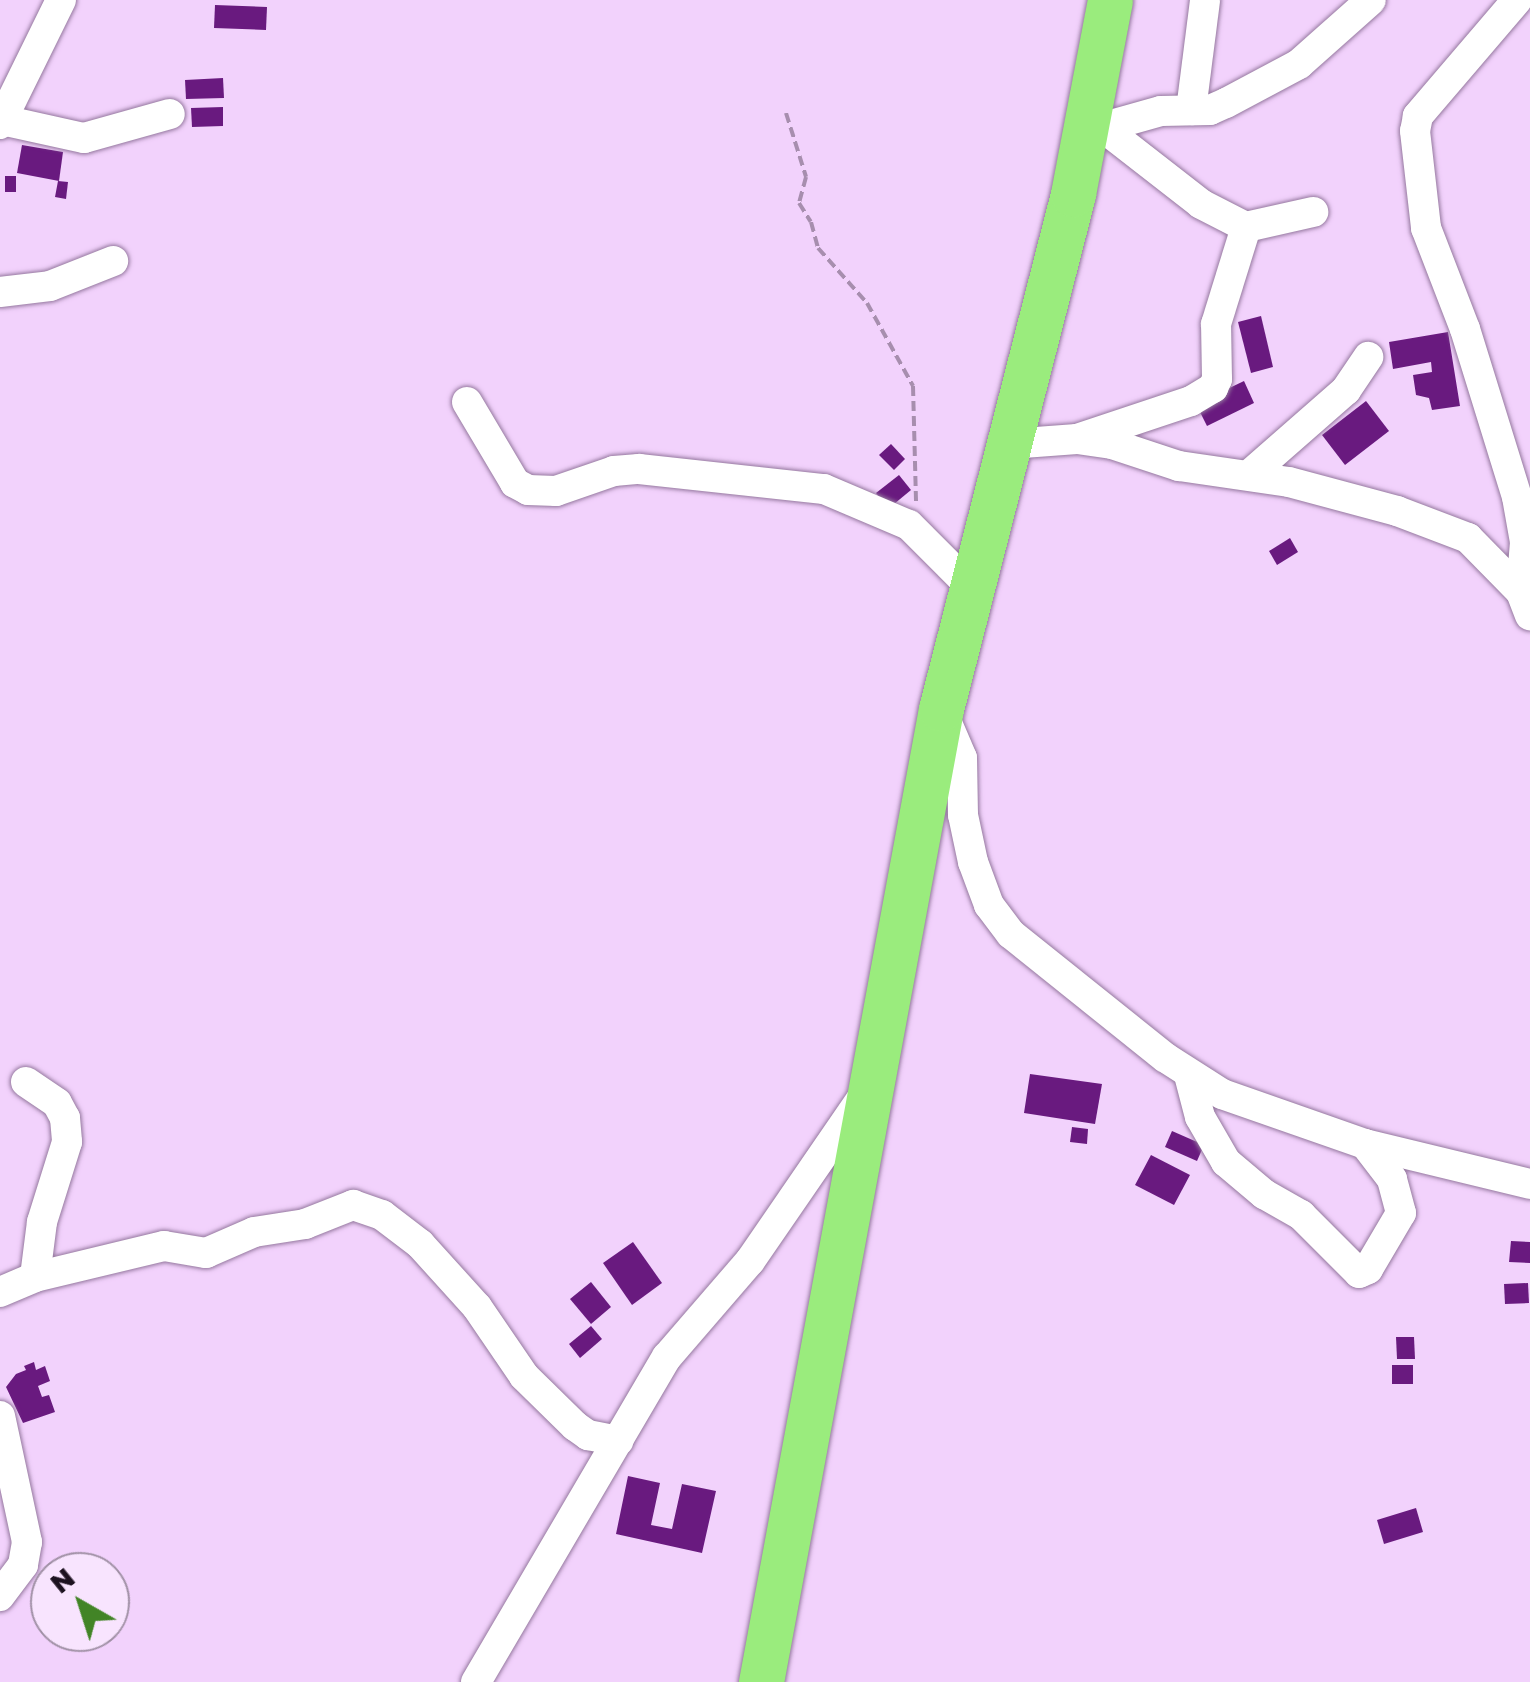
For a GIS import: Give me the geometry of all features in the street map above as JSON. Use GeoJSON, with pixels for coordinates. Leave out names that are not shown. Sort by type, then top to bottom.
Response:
{"type":"FeatureCollection","features":[{"type":"Feature","properties":{"kind":"highway"},"geometry":{"type":"LineString","coordinates":[[761,1682],[941,709],[1097,122],[1110,0]]}},
{"type":"Feature","properties":{"kind":"street"},"geometry":{"type":"LineString","coordinates":[[60,0],[1,122],[84,138],[170,114]]}},
{"type":"Feature","properties":{"kind":"street"},"geometry":{"type":"LineString","coordinates":[[1191,110],[1205,0]]}},
{"type":"Feature","properties":{"kind":"street"},"geometry":{"type":"LineString","coordinates":[[1097,122],[1161,112],[1210,110],[1299,64],[1371,0]]}},
{"type":"Feature","properties":{"kind":"street"},"geometry":{"type":"LineString","coordinates":[[1517,0],[1418,116],[1415,131],[1426,228],[1465,328],[1520,512],[1526,563],[1525,604]]}},
{"type":"Feature","properties":{"kind":"street"},"geometry":{"type":"LineString","coordinates":[[1097,122],[1201,204],[1246,227],[1313,212]]}},
{"type":"Feature","properties":{"kind":"street"},"geometry":{"type":"LineString","coordinates":[[1077,439],[1191,401],[1212,388],[1217,378],[1216,324],[1246,227]]}},
{"type":"Feature","properties":{"kind":"street"},"geometry":{"type":"LineString","coordinates":[[0,292],[50,286],[113,261]]}},
{"type":"Feature","properties":{"kind":"street"},"geometry":{"type":"LineString","coordinates":[[1249,474],[1346,390],[1368,358]]}},
{"type":"Feature","properties":{"kind":"street"},"geometry":{"type":"LineString","coordinates":[[467,402],[514,483],[528,490],[556,491],[614,471],[638,470],[697,478],[792,482],[824,489],[909,526],[972,588]]}},
{"type":"Feature","properties":{"kind":"street"},"geometry":{"type":"LineString","coordinates":[[1009,444],[1077,439],[1112,444],[1179,466],[1249,474],[1379,506],[1452,529],[1480,548],[1525,604]]}},
{"type":"Feature","properties":{"kind":"street"},"geometry":{"type":"LineString","coordinates":[[941,709],[962,758],[963,815],[973,862],[989,905],[1011,934],[1190,1075],[1222,1094],[1365,1144],[1530,1184]]}},
{"type":"Feature","properties":{"kind":"street"},"geometry":{"type":"LineString","coordinates":[[1190,1075],[1200,1117],[1226,1162],[1264,1194],[1301,1214],[1360,1273],[1368,1269],[1401,1213],[1392,1179],[1365,1144]]}},
{"type":"Feature","properties":{"kind":"street"},"geometry":{"type":"LineString","coordinates":[[26,1082],[56,1103],[66,1118],[67,1142],[42,1222],[35,1277]]}},
{"type":"Feature","properties":{"kind":"street"},"geometry":{"type":"LineString","coordinates":[[476,1682],[667,1358],[761,1246],[869,1087]]}},
{"type":"Feature","properties":{"kind":"street"},"geometry":{"type":"LineString","coordinates":[[0,1292],[35,1277],[164,1246],[206,1253],[254,1232],[305,1224],[342,1206],[365,1208],[405,1231],[445,1269],[524,1376],[575,1426],[588,1435],[618,1442]]}},
{"type":"Feature","properties":{"kind":"street"},"geometry":{"type":"LineString","coordinates":[[0,1416],[10,1493],[27,1542],[23,1565],[0,1596]]}},
{"type":"Feature","properties":{"kind":"path"},"geometry":{"type":"LineString","coordinates":[[786,113],[806,177],[799,203],[818,248],[867,302],[913,386],[916,506],[909,526]]}},
{"type":"Feature","properties":{"kind":"building"},"geometry":{"type":"Polygon","coordinates":[[[215,5],[267,7],[266,30],[214,28],[215,5]]]}},
{"type":"Feature","properties":{"kind":"building"},"geometry":{"type":"Polygon","coordinates":[[[223,78],[224,98],[186,99],[185,80],[223,78]]]}},
{"type":"Feature","properties":{"kind":"building"},"geometry":{"type":"Polygon","coordinates":[[[223,107],[223,126],[192,127],[191,108],[223,107]]]}},
{"type":"Feature","properties":{"kind":"building"},"geometry":{"type":"Polygon","coordinates":[[[22,145],[63,152],[59,181],[17,173],[22,145]]]}},
{"type":"Feature","properties":{"kind":"building"},"geometry":{"type":"Polygon","coordinates":[[[5,176],[16,176],[16,192],[5,192],[5,176]]]}},
{"type":"Feature","properties":{"kind":"building"},"geometry":{"type":"Polygon","coordinates":[[[58,181],[68,182],[66,199],[55,197],[58,181]]]}},
{"type":"Feature","properties":{"kind":"building"},"geometry":{"type":"Polygon","coordinates":[[[1261,316],[1273,367],[1251,373],[1238,322],[1261,316]]]}},
{"type":"Feature","properties":{"kind":"building"},"geometry":{"type":"Polygon","coordinates":[[[1448,332],[1460,406],[1432,410],[1429,398],[1416,395],[1413,375],[1432,372],[1431,362],[1393,369],[1389,342],[1448,332]]]}},
{"type":"Feature","properties":{"kind":"building"},"geometry":{"type":"Polygon","coordinates":[[[1244,381],[1254,403],[1207,426],[1196,404],[1244,381]]]}},
{"type":"Feature","properties":{"kind":"building"},"geometry":{"type":"Polygon","coordinates":[[[1366,401],[1389,431],[1345,465],[1322,435],[1366,401]]]}},
{"type":"Feature","properties":{"kind":"building"},"geometry":{"type":"Polygon","coordinates":[[[891,444],[905,459],[894,470],[879,455],[891,444]]]}},
{"type":"Feature","properties":{"kind":"building"},"geometry":{"type":"Polygon","coordinates":[[[899,475],[911,490],[888,509],[876,493],[899,475]]]}},
{"type":"Feature","properties":{"kind":"building"},"geometry":{"type":"Polygon","coordinates":[[[1290,538],[1298,552],[1277,565],[1269,551],[1290,538]]]}},
{"type":"Feature","properties":{"kind":"building"},"geometry":{"type":"Polygon","coordinates":[[[1030,1074],[1102,1084],[1095,1124],[1024,1113],[1030,1074]]]}},
{"type":"Feature","properties":{"kind":"building"},"geometry":{"type":"Polygon","coordinates":[[[1072,1127],[1088,1129],[1087,1144],[1070,1142],[1072,1127]]]}},
{"type":"Feature","properties":{"kind":"building"},"geometry":{"type":"Polygon","coordinates":[[[1172,1131],[1204,1145],[1197,1161],[1165,1147],[1172,1131]]]}},
{"type":"Feature","properties":{"kind":"building"},"geometry":{"type":"Polygon","coordinates":[[[1151,1155],[1190,1175],[1174,1205],[1135,1185],[1151,1155]]]}},
{"type":"Feature","properties":{"kind":"building"},"geometry":{"type":"Polygon","coordinates":[[[1511,1241],[1530,1242],[1530,1263],[1509,1262],[1511,1241]]]}},
{"type":"Feature","properties":{"kind":"building"},"geometry":{"type":"Polygon","coordinates":[[[633,1242],[662,1283],[632,1305],[603,1263],[633,1242]]]}},
{"type":"Feature","properties":{"kind":"building"},"geometry":{"type":"Polygon","coordinates":[[[591,1282],[611,1307],[591,1324],[570,1299],[591,1282]]]}},
{"type":"Feature","properties":{"kind":"building"},"geometry":{"type":"Polygon","coordinates":[[[1528,1283],[1529,1303],[1505,1304],[1504,1284],[1528,1283]]]}},
{"type":"Feature","properties":{"kind":"building"},"geometry":{"type":"Polygon","coordinates":[[[591,1326],[602,1339],[580,1358],[569,1344],[591,1326]]]}},
{"type":"Feature","properties":{"kind":"building"},"geometry":{"type":"Polygon","coordinates":[[[1396,1337],[1414,1337],[1415,1359],[1397,1359],[1396,1337]]]}},
{"type":"Feature","properties":{"kind":"building"},"geometry":{"type":"Polygon","coordinates":[[[34,1362],[36,1370],[45,1366],[50,1381],[38,1386],[42,1397],[49,1395],[55,1412],[23,1423],[6,1387],[16,1374],[26,1370],[24,1366],[34,1362]]]}},
{"type":"Feature","properties":{"kind":"building"},"geometry":{"type":"Polygon","coordinates":[[[1392,1365],[1413,1365],[1413,1384],[1392,1384],[1392,1365]]]}},
{"type":"Feature","properties":{"kind":"building"},"geometry":{"type":"Polygon","coordinates":[[[628,1476],[660,1483],[651,1525],[672,1529],[682,1484],[716,1491],[702,1553],[616,1534],[628,1476]]]}},
{"type":"Feature","properties":{"kind":"building"},"geometry":{"type":"Polygon","coordinates":[[[1416,1508],[1423,1532],[1384,1544],[1377,1520],[1416,1508]]]}}]}
